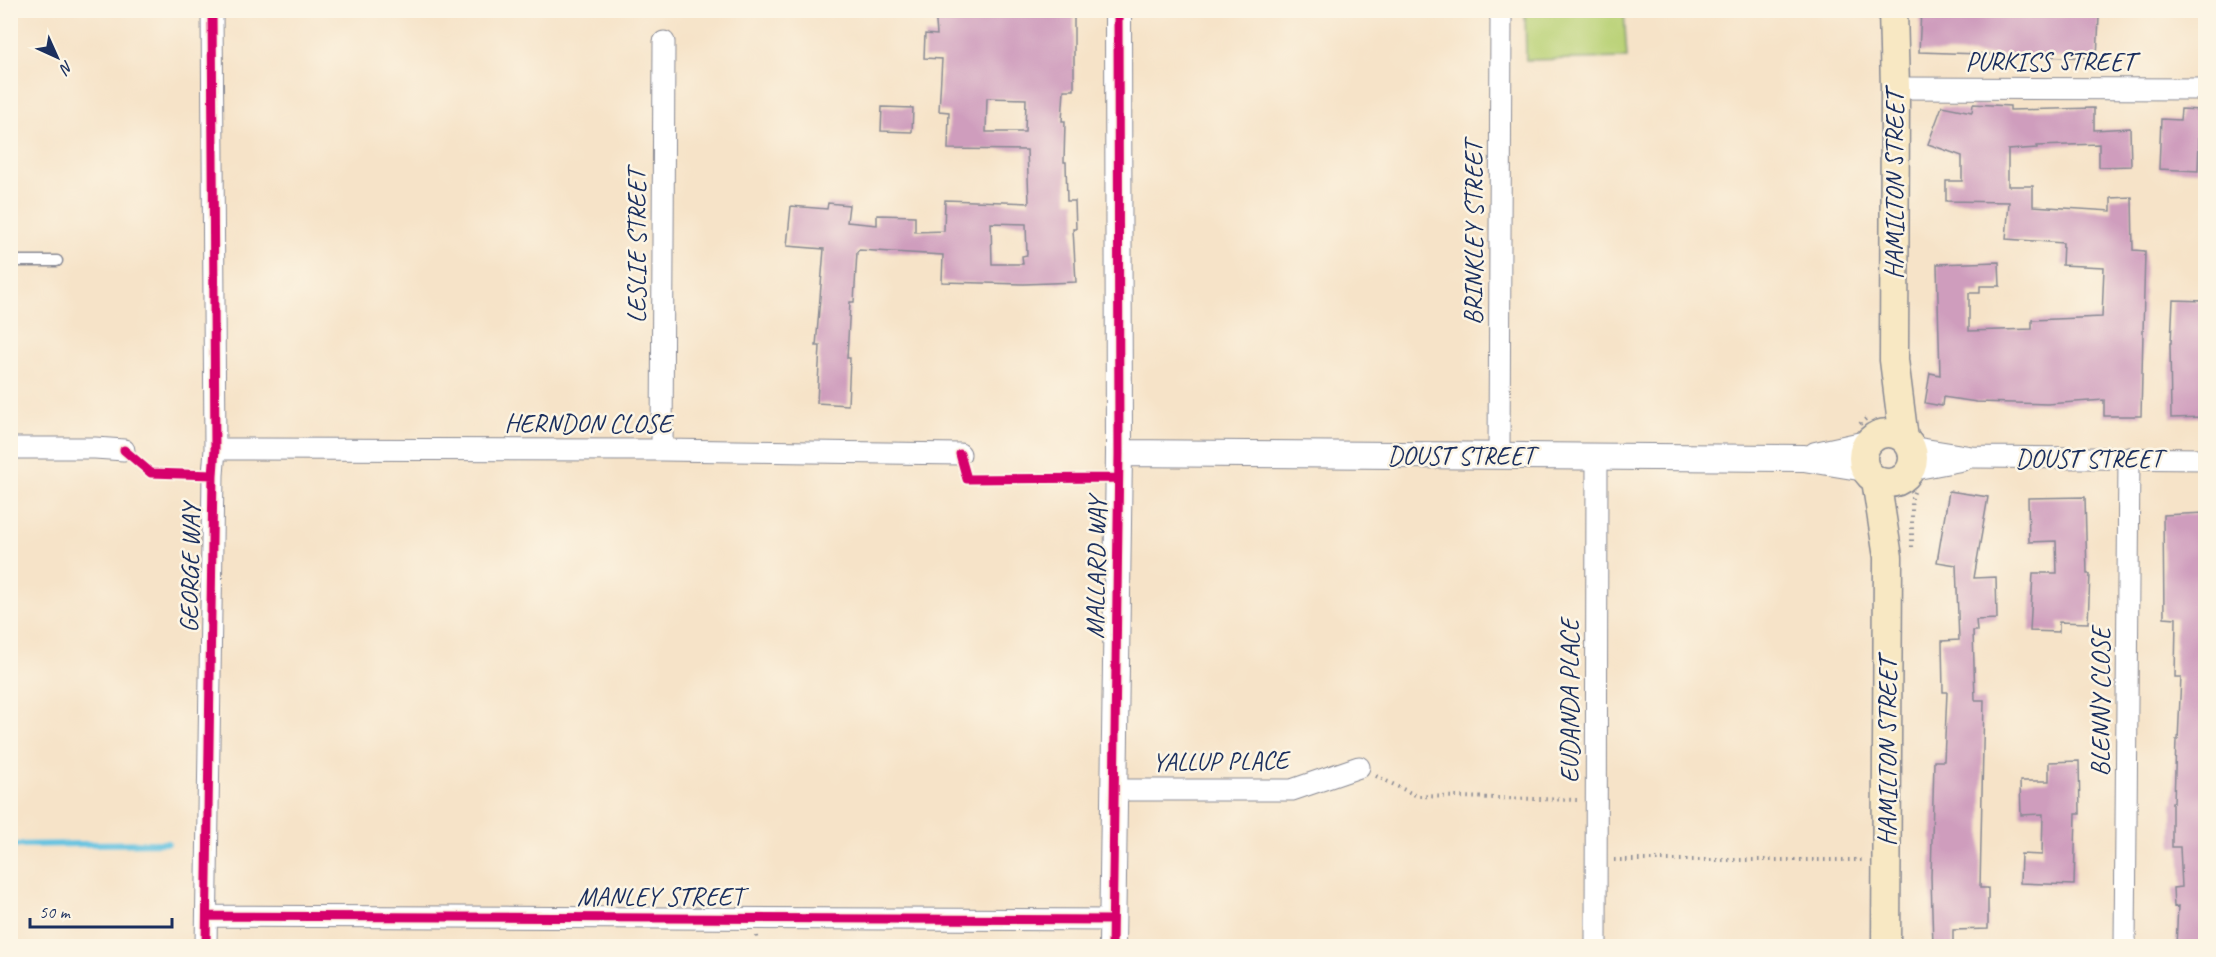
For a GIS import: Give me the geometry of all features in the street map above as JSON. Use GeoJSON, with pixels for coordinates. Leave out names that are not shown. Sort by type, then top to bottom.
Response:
{"type":"FeatureCollection","features":[{"type":"Feature","properties":{"kind":"main road","name":"HAMILTON STREET"},"geometry":{"type":"LineString","coordinates":[[1886,946],[1888,458],[1893,360],[1895,88],[1893,10]]}},
{"type":"Feature","properties":{"kind":"street","name":"GEORGE WAY"},"geometry":{"type":"LineString","coordinates":[[206,946],[215,449],[212,10]]}},
{"type":"Feature","properties":{"kind":"street","name":"MALLARD WAY"},"geometry":{"type":"LineString","coordinates":[[1112,946],[1119,453],[1118,10]]}},
{"type":"Feature","properties":{"kind":"street","name":"BRINKLEY STREET"},"geometry":{"type":"LineString","coordinates":[[1499,10],[1501,19],[1499,456]]}},
{"type":"Feature","properties":{"kind":"street","name":"LESLIE STREET"},"geometry":{"type":"LineString","coordinates":[[662,450],[664,42]]}},
{"type":"Feature","properties":{"kind":"street","name":"PURKISS STREET"},"geometry":{"type":"LineString","coordinates":[[1895,88],[2205,89]]}},
{"type":"Feature","properties":{"kind":"street"},"geometry":{"type":"LineString","coordinates":[[10,448],[124,450]]}},
{"type":"Feature","properties":{"kind":"street","name":"HERNDON CLOSE"},"geometry":{"type":"LineString","coordinates":[[215,449],[662,450],[960,454]]}},
{"type":"Feature","properties":{"kind":"street","name":"DOUST STREET"},"geometry":{"type":"LineString","coordinates":[[1119,453],[2205,459]]}},
{"type":"Feature","properties":{"kind":"street","name":"EUDANDA PLACE"},"geometry":{"type":"LineString","coordinates":[[1596,946],[1597,456]]}},
{"type":"Feature","properties":{"kind":"street","name":"BLENNY CLOSE"},"geometry":{"type":"LineString","coordinates":[[2125,946],[2129,458]]}},
{"type":"Feature","properties":{"kind":"street","name":"YALLUP PLACE"},"geometry":{"type":"LineString","coordinates":[[1115,790],[1292,790],[1359,767]]}},
{"type":"Feature","properties":{"kind":"street","name":"MANLEY STREET"},"geometry":{"type":"LineString","coordinates":[[207,915],[1112,920]]}},
{"type":"Feature","properties":{"kind":"lane"},"geometry":{"type":"LineString","coordinates":[[10,261],[57,261]]}},
{"type":"Feature","properties":{"kind":"path"},"geometry":{"type":"LineString","coordinates":[[1359,767],[1417,796],[1596,800]]}},
{"type":"Feature","properties":{"kind":"path"},"geometry":{"type":"LineString","coordinates":[[1596,860],[1886,860]]}},
{"type":"Feature","properties":{"kind":"green space"},"geometry":{"type":"Polygon","coordinates":[[[1525,11],[1624,11],[1627,58],[1526,60],[1525,11]]]}},
{"type":"Feature","properties":{"kind":"building"},"geometry":{"type":"Polygon","coordinates":[[[935,10],[1074,10],[1074,90],[1064,90],[1062,121],[1065,121],[1064,162],[1066,162],[1067,201],[1075,201],[1076,229],[1073,229],[1076,282],[1024,284],[942,282],[943,255],[859,250],[854,302],[850,302],[847,358],[850,358],[848,405],[817,403],[820,346],[816,346],[824,249],[787,246],[791,206],[827,209],[828,203],[849,205],[847,222],[877,225],[877,215],[915,216],[915,232],[944,231],[945,200],[1029,203],[1027,150],[948,149],[949,112],[939,111],[942,59],[924,58],[925,34],[937,35],[935,10]],[[987,98],[986,132],[1025,132],[1026,99],[987,98]],[[991,223],[992,264],[1023,264],[1022,256],[1027,255],[1026,224],[991,223]]]}},
{"type":"Feature","properties":{"kind":"building"},"geometry":{"type":"Polygon","coordinates":[[[1921,10],[2099,17],[2097,58],[1919,52],[1921,10]]]}},
{"type":"Feature","properties":{"kind":"building"},"geometry":{"type":"Polygon","coordinates":[[[1973,104],[2010,106],[2010,110],[2094,108],[2094,130],[2130,128],[2131,166],[2099,167],[2099,144],[2037,146],[2037,148],[2008,150],[2008,186],[2033,186],[2033,206],[2111,211],[2111,198],[2132,197],[2133,250],[2145,251],[2141,416],[2104,416],[2104,400],[2047,404],[1977,402],[1943,397],[1942,406],[1925,403],[1930,373],[1940,375],[1937,264],[1999,262],[2000,286],[1980,286],[1980,293],[1969,293],[1969,331],[2032,329],[2032,320],[2102,317],[2104,267],[2062,265],[2063,243],[2006,239],[2009,202],[1946,201],[1946,181],[1962,181],[1962,156],[1928,144],[1942,106],[1972,112],[1973,104]]]}},
{"type":"Feature","properties":{"kind":"building"},"geometry":{"type":"Polygon","coordinates":[[[882,107],[913,108],[912,132],[881,131],[882,107]]]}},
{"type":"Feature","properties":{"kind":"building"},"geometry":{"type":"Polygon","coordinates":[[[2181,109],[2200,110],[2198,171],[2159,169],[2161,119],[2180,120],[2181,109]]]}},
{"type":"Feature","properties":{"kind":"building"},"geometry":{"type":"Polygon","coordinates":[[[2173,300],[2205,301],[2205,417],[2171,418],[2170,343],[2173,300]]]}},
{"type":"Feature","properties":{"kind":"building"},"geometry":{"type":"Polygon","coordinates":[[[1949,491],[1988,497],[1974,578],[1996,577],[1997,619],[1976,620],[1977,631],[1973,631],[1975,700],[1984,700],[1980,888],[1988,888],[1988,929],[1953,930],[1953,946],[1933,946],[1931,877],[1934,761],[1944,761],[1947,692],[1943,692],[1942,641],[1959,640],[1956,565],[1937,562],[1949,491]]]}},
{"type":"Feature","properties":{"kind":"building"},"geometry":{"type":"Polygon","coordinates":[[[2085,497],[2087,574],[2090,574],[2088,623],[2059,622],[2059,632],[2030,631],[2033,573],[2057,573],[2056,541],[2029,542],[2028,498],[2085,497]]]}},
{"type":"Feature","properties":{"kind":"building"},"geometry":{"type":"Polygon","coordinates":[[[2205,513],[2205,946],[2176,946],[2178,906],[2174,907],[2173,888],[2182,887],[2180,847],[2172,847],[2172,802],[2174,802],[2181,677],[2175,677],[2176,618],[2164,617],[2163,515],[2205,513]]]}},
{"type":"Feature","properties":{"kind":"building"},"geometry":{"type":"Polygon","coordinates":[[[2079,761],[2080,814],[2076,814],[2074,885],[2020,883],[2021,854],[2042,855],[2043,814],[2021,815],[2020,781],[2049,781],[2049,762],[2079,761]]]}},
{"type":"Feature","properties":{"kind":"waterway"},"geometry":{"type":"LineString","coordinates":[[10,845],[168,843]]}},
{"type":"Feature","properties":{"kind":"cycle path"},"geometry":{"type":"LineString","coordinates":[[206,946],[215,449],[212,10]]}},
{"type":"Feature","properties":{"kind":"cycle path"},"geometry":{"type":"LineString","coordinates":[[1112,946],[1119,453],[1118,10]]}},
{"type":"Feature","properties":{"kind":"cycle path"},"geometry":{"type":"LineString","coordinates":[[124,450],[151,473],[213,475]]}},
{"type":"Feature","properties":{"kind":"cycle path"},"geometry":{"type":"LineString","coordinates":[[960,454],[967,479],[1118,478]]}},
{"type":"Feature","properties":{"kind":"cycle path"},"geometry":{"type":"LineString","coordinates":[[207,916],[1112,920]]}}]}
